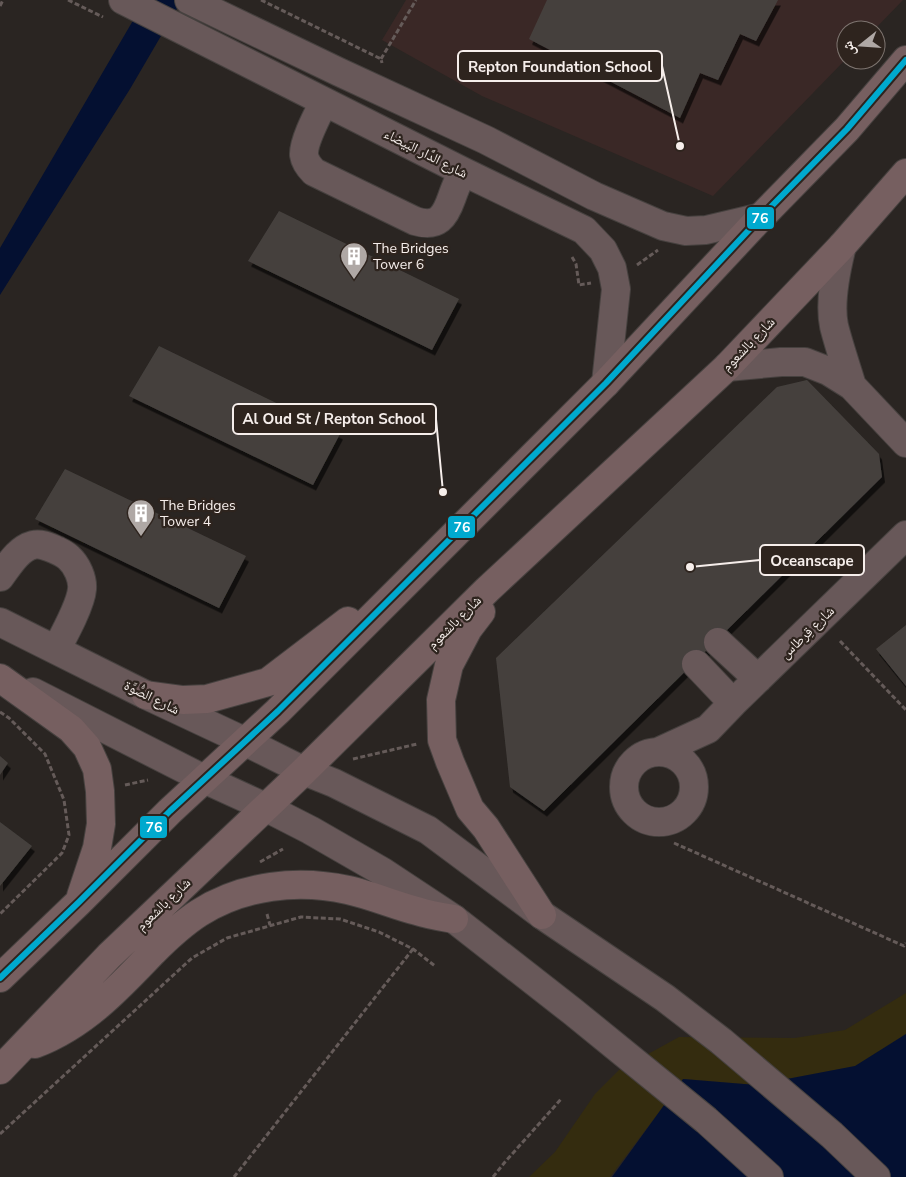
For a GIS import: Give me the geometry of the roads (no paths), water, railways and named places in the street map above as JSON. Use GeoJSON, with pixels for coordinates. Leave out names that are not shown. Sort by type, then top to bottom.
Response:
{"type":"FeatureCollection","features":[{"type":"Feature","properties":{"kind":"main road"},"geometry":{"type":"LineString","coordinates":[[0,978],[80,902],[170,810],[278,712],[606,383],[847,128],[906,60]]}},
{"type":"Feature","properties":{"kind":"main road","name":"شارع بالشعوم"},"geometry":{"type":"LineString","coordinates":[[0,1070],[109,956],[304,771],[510,568],[727,367],[842,246],[906,173]]}},
{"type":"Feature","properties":{"kind":"main road"},"geometry":{"type":"LineString","coordinates":[[146,694],[184,700],[207,699],[268,682],[425,563]]}},
{"type":"Feature","properties":{"kind":"main road"},"geometry":{"type":"LineString","coordinates":[[510,568],[498,592],[468,629],[449,664],[441,700],[442,740],[470,809],[486,828],[542,915]]}},
{"type":"Feature","properties":{"kind":"main road"},"geometry":{"type":"LineString","coordinates":[[0,677],[71,729],[87,747],[96,769],[100,791],[101,824],[97,848],[80,902]]}},
{"type":"Feature","properties":{"kind":"main road"},"geometry":{"type":"LineString","coordinates":[[20,1050],[64,1030],[105,1002],[172,932],[199,912],[229,898],[261,888],[291,884],[320,885],[349,890],[419,912],[454,919]]}},
{"type":"Feature","properties":{"kind":"street","name":"شارع الدَّار البَيضاء"},"geometry":{"type":"LineString","coordinates":[[123,0],[462,171],[584,230],[603,250],[612,268],[616,289],[606,383]]}},
{"type":"Feature","properties":{"kind":"street"},"geometry":{"type":"LineString","coordinates":[[188,0],[486,140],[594,196],[663,226],[686,231],[706,230],[761,217]]}},
{"type":"Feature","properties":{"kind":"street"},"geometry":{"type":"LineString","coordinates":[[324,102],[307,142],[304,154],[305,160],[314,172],[415,221],[430,223],[444,215],[462,171]]}},
{"type":"Feature","properties":{"kind":"street"},"geometry":{"type":"LineString","coordinates":[[842,246],[835,278],[833,301],[834,325],[852,386]]}},
{"type":"Feature","properties":{"kind":"street"},"geometry":{"type":"LineString","coordinates":[[727,367],[781,362],[805,362],[828,371],[852,386],[906,443]]}},
{"type":"Feature","properties":{"kind":"street","name":"شارع قِرطاس"},"geometry":{"type":"LineString","coordinates":[[658,752],[708,729],[906,535]]}},
{"type":"Feature","properties":{"kind":"street"},"geometry":{"type":"LineString","coordinates":[[0,577],[15,557],[34,545],[48,546],[70,558],[81,578],[83,587],[81,597],[56,650]]}},
{"type":"Feature","properties":{"kind":"street","name":"شارع الصُّوَّة"},"geometry":{"type":"LineString","coordinates":[[0,622],[428,830],[542,915],[665,998],[721,1040],[832,1134],[876,1177]]}},
{"type":"Feature","properties":{"kind":"street"},"geometry":{"type":"LineString","coordinates":[[718,642],[758,679]]}},
{"type":"Feature","properties":{"kind":"street"},"geometry":{"type":"LineString","coordinates":[[696,664],[733,703]]}},
{"type":"Feature","properties":{"kind":"street"},"geometry":{"type":"LineString","coordinates":[[0,677],[204,779],[265,807],[310,830],[383,872],[454,919],[572,1011],[706,1120],[769,1177]]}},
{"type":"Feature","properties":{"kind":"street"},"geometry":{"type":"LineString","coordinates":[[695,788],[693,777],[688,767],[680,758],[670,753],[646,754],[636,760],[624,780],[624,792],[634,813],[644,820],[655,823],[667,822],[678,818],[687,810],[693,800],[708,729]]}},
{"type":"Feature","properties":{"kind":"water"},"geometry":{"type":"Polygon","coordinates":[[[145,0],[182,0],[130,89],[0,295],[0,248],[145,0]]]}},
{"type":"Feature","properties":{"kind":"water"},"geometry":{"type":"Polygon","coordinates":[[[906,1034],[906,1177],[612,1177],[683,1079],[756,1085],[855,1066],[906,1034]]]}},
{"type":"Feature","properties":{"kind":"place","name":"Repton Foundation School"},"geometry":{"type":"Point","coordinates":[680,146]}},
{"type":"Feature","properties":{"kind":"place","name":"The Bridges Tower 6"},"geometry":{"type":"Point","coordinates":[354,280]}},
{"type":"Feature","properties":{"kind":"place","name":"Al Oud St / Repton School"},"geometry":{"type":"Point","coordinates":[443,492]}},
{"type":"Feature","properties":{"kind":"place","name":"The Bridges Tower 4"},"geometry":{"type":"Point","coordinates":[141,537]}},
{"type":"Feature","properties":{"kind":"place","name":"Oceanscape"},"geometry":{"type":"Point","coordinates":[690,567]}}]}
